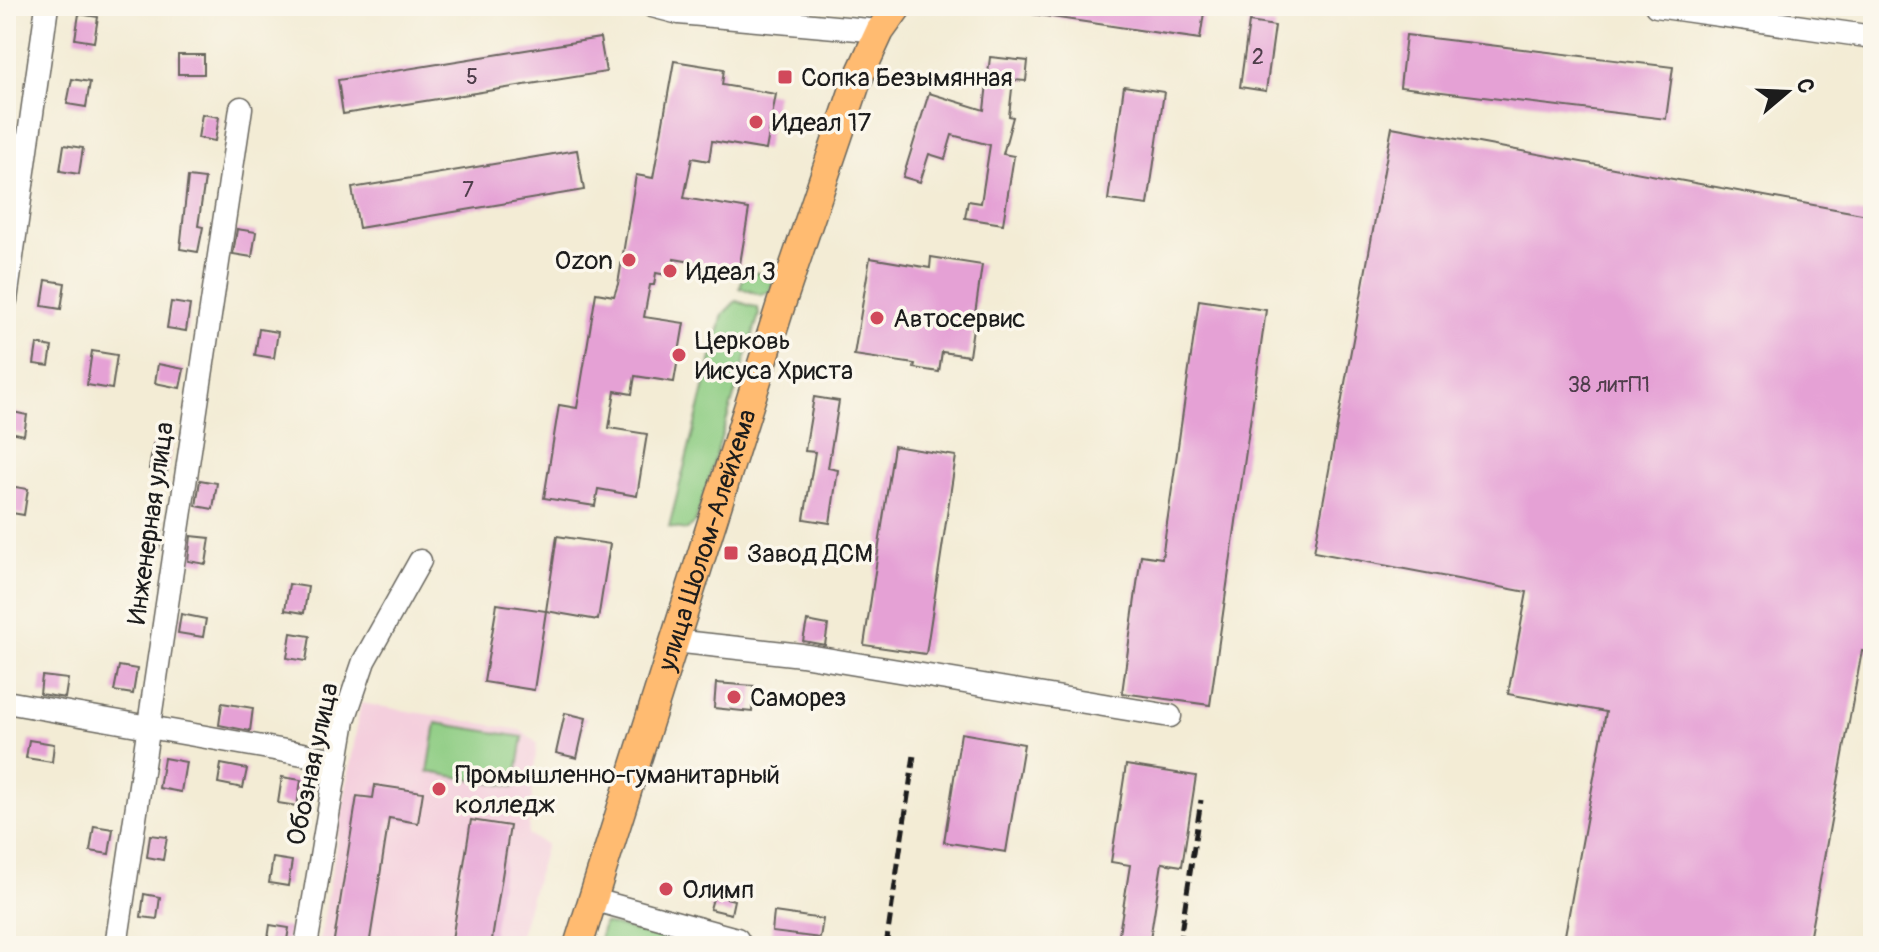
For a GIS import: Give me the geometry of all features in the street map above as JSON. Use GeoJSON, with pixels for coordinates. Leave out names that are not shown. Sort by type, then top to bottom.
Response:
{"type":"FeatureCollection","features":[{"type":"Feature","properties":{"kind":"main road","name":"улица Шолом-Алейхема"},"geometry":{"type":"LineString","coordinates":[[578,946],[781,304],[856,83],[880,31],[898,6]]}},
{"type":"Feature","properties":{"kind":"street"},"geometry":{"type":"LineString","coordinates":[[6,300],[47,6]]}},
{"type":"Feature","properties":{"kind":"street"},"geometry":{"type":"LineString","coordinates":[[652,6],[679,13],[880,31]]}},
{"type":"Feature","properties":{"kind":"street"},"geometry":{"type":"LineString","coordinates":[[1656,6],[1873,37]]}},
{"type":"Feature","properties":{"kind":"street","name":"Инженерная улица"},"geometry":{"type":"LineString","coordinates":[[116,946],[241,108]]}},
{"type":"Feature","properties":{"kind":"street","name":"Обозная улица"},"geometry":{"type":"LineString","coordinates":[[306,946],[344,720],[364,661],[420,561]]}},
{"type":"Feature","properties":{"kind":"street"},"geometry":{"type":"LineString","coordinates":[[674,641],[802,655],[1170,716]]}},
{"type":"Feature","properties":{"kind":"street"},"geometry":{"type":"LineString","coordinates":[[6,702],[337,760]]}},
{"type":"Feature","properties":{"kind":"street"},"geometry":{"type":"LineString","coordinates":[[591,899],[737,939],[741,946]]}},
{"type":"Feature","properties":{"kind":"shaded area","name":"Промышленно-гуманитарный колледж"},"geometry":{"type":"Polygon","coordinates":[[[361,703],[520,730],[537,743],[528,835],[546,844],[517,946],[319,946],[361,703]]]}},
{"type":"Feature","properties":{"kind":"green space"},"geometry":{"type":"Polygon","coordinates":[[[745,270],[774,277],[770,292],[761,295],[740,288],[745,270]]]}},
{"type":"Feature","properties":{"kind":"green space"},"geometry":{"type":"Polygon","coordinates":[[[736,301],[758,308],[759,315],[695,523],[686,530],[669,527],[723,314],[736,301]]]}},
{"type":"Feature","properties":{"kind":"green space"},"geometry":{"type":"Polygon","coordinates":[[[436,723],[523,737],[515,787],[428,772],[436,723]]]}},
{"type":"Feature","properties":{"kind":"green space"},"geometry":{"type":"Polygon","coordinates":[[[604,923],[696,946],[597,946],[604,923]]]}},
{"type":"Feature","properties":{"kind":"building"},"geometry":{"type":"Polygon","coordinates":[[[1032,6],[1205,6],[1200,39],[1031,14],[1032,6]]]}},
{"type":"Feature","properties":{"kind":"building"},"geometry":{"type":"Polygon","coordinates":[[[79,14],[98,17],[94,42],[75,39],[79,14]]]}},
{"type":"Feature","properties":{"kind":"building"},"geometry":{"type":"Polygon","coordinates":[[[1249,22],[1275,26],[1266,91],[1240,87],[1249,22]]]}},
{"type":"Feature","properties":{"kind":"building"},"geometry":{"type":"Polygon","coordinates":[[[1406,35],[1673,67],[1666,119],[1400,87],[1406,35]]]}},
{"type":"Feature","properties":{"kind":"building"},"geometry":{"type":"Polygon","coordinates":[[[600,38],[606,72],[343,114],[338,80],[600,38]]]}},
{"type":"Feature","properties":{"kind":"building"},"geometry":{"type":"Polygon","coordinates":[[[178,55],[204,55],[204,74],[178,74],[178,55]]]}},
{"type":"Feature","properties":{"kind":"building"},"geometry":{"type":"Polygon","coordinates":[[[990,57],[1028,61],[1026,81],[1013,80],[1009,116],[1013,117],[1003,154],[1014,156],[1003,224],[965,218],[968,201],[981,203],[990,145],[952,135],[945,159],[929,154],[920,182],[903,177],[929,93],[984,110],[990,57]]]}},
{"type":"Feature","properties":{"kind":"building"},"geometry":{"type":"Polygon","coordinates":[[[674,61],[724,69],[722,85],[776,94],[766,150],[712,141],[709,161],[692,158],[684,198],[749,209],[739,270],[674,259],[672,276],[656,273],[654,285],[650,285],[644,317],[684,323],[674,382],[635,376],[632,394],[615,391],[609,428],[647,434],[637,496],[598,489],[595,506],[544,498],[559,405],[577,408],[596,293],[614,296],[618,284],[636,175],[653,178],[674,61]]]}},
{"type":"Feature","properties":{"kind":"building"},"geometry":{"type":"Polygon","coordinates":[[[72,79],[90,82],[86,107],[67,104],[72,79]]]}},
{"type":"Feature","properties":{"kind":"building"},"geometry":{"type":"Polygon","coordinates":[[[1124,86],[1164,92],[1148,205],[1108,200],[1124,86]]]}},
{"type":"Feature","properties":{"kind":"building"},"geometry":{"type":"Polygon","coordinates":[[[202,114],[219,117],[215,141],[198,138],[202,114]]]}},
{"type":"Feature","properties":{"kind":"building"},"geometry":{"type":"Polygon","coordinates":[[[1392,127],[1873,216],[1873,653],[1862,651],[1808,946],[1563,946],[1606,712],[1508,694],[1527,592],[1314,552],[1392,127]]]}},
{"type":"Feature","properties":{"kind":"building"},"geometry":{"type":"Polygon","coordinates":[[[64,145],[83,148],[79,174],[60,171],[64,145]]]}},
{"type":"Feature","properties":{"kind":"building"},"geometry":{"type":"Polygon","coordinates":[[[577,150],[584,190],[359,228],[352,188],[577,150]]]}},
{"type":"Feature","properties":{"kind":"building"},"geometry":{"type":"Polygon","coordinates":[[[188,177],[205,179],[198,226],[203,227],[198,252],[180,249],[188,177]]]}},
{"type":"Feature","properties":{"kind":"building"},"geometry":{"type":"Polygon","coordinates":[[[237,229],[256,232],[252,257],[233,254],[237,229]]]}},
{"type":"Feature","properties":{"kind":"building"},"geometry":{"type":"Polygon","coordinates":[[[931,257],[982,265],[969,356],[942,352],[939,372],[914,368],[915,364],[854,355],[870,258],[930,268],[931,257]]]}},
{"type":"Feature","properties":{"kind":"building"},"geometry":{"type":"Polygon","coordinates":[[[46,280],[65,283],[61,309],[42,306],[46,280]]]}},
{"type":"Feature","properties":{"kind":"building"},"geometry":{"type":"Polygon","coordinates":[[[1199,300],[1266,310],[1210,705],[1122,693],[1141,555],[1162,558],[1199,300]]]}},
{"type":"Feature","properties":{"kind":"building"},"geometry":{"type":"Polygon","coordinates":[[[171,302],[190,305],[186,331],[167,328],[171,302]]]}},
{"type":"Feature","properties":{"kind":"building"},"geometry":{"type":"Polygon","coordinates":[[[259,329],[278,332],[274,358],[255,355],[259,329]]]}},
{"type":"Feature","properties":{"kind":"building"},"geometry":{"type":"Polygon","coordinates":[[[37,344],[52,347],[49,366],[34,364],[37,344]]]}},
{"type":"Feature","properties":{"kind":"building"},"geometry":{"type":"Polygon","coordinates":[[[92,351],[117,355],[112,389],[87,385],[92,351]]]}},
{"type":"Feature","properties":{"kind":"building"},"geometry":{"type":"Polygon","coordinates":[[[158,364],[184,369],[180,388],[155,383],[158,364]]]}},
{"type":"Feature","properties":{"kind":"building"},"geometry":{"type":"Polygon","coordinates":[[[814,397],[839,401],[828,468],[838,470],[830,523],[804,519],[815,452],[805,451],[814,397]]]}},
{"type":"Feature","properties":{"kind":"building"},"geometry":{"type":"Polygon","coordinates":[[[13,412],[27,415],[24,435],[10,432],[13,412]]]}},
{"type":"Feature","properties":{"kind":"building"},"geometry":{"type":"Polygon","coordinates":[[[153,444],[171,446],[167,472],[149,469],[153,444]]]}},
{"type":"Feature","properties":{"kind":"building"},"geometry":{"type":"Polygon","coordinates":[[[894,446],[956,456],[926,654],[864,645],[894,446]]]}},
{"type":"Feature","properties":{"kind":"building"},"geometry":{"type":"Polygon","coordinates":[[[200,480],[217,483],[213,509],[196,506],[200,480]]]}},
{"type":"Feature","properties":{"kind":"building"},"geometry":{"type":"Polygon","coordinates":[[[9,486],[28,489],[24,515],[6,512],[9,486]]]}},
{"type":"Feature","properties":{"kind":"building"},"geometry":{"type":"Polygon","coordinates":[[[148,527],[162,529],[159,548],[145,546],[148,527]]]}},
{"type":"Feature","properties":{"kind":"building"},"geometry":{"type":"Polygon","coordinates":[[[191,536],[210,538],[206,564],[188,561],[191,536]]]}},
{"type":"Feature","properties":{"kind":"building"},"geometry":{"type":"Polygon","coordinates":[[[557,536],[610,544],[598,620],[546,611],[557,536]]]}},
{"type":"Feature","properties":{"kind":"building"},"geometry":{"type":"Polygon","coordinates":[[[289,584],[308,587],[304,613],[285,610],[289,584]]]}},
{"type":"Feature","properties":{"kind":"building"},"geometry":{"type":"Polygon","coordinates":[[[497,604],[546,611],[534,690],[484,682],[497,604]]]}},
{"type":"Feature","properties":{"kind":"building"},"geometry":{"type":"Polygon","coordinates":[[[181,614],[206,619],[203,637],[178,633],[181,614]]]}},
{"type":"Feature","properties":{"kind":"building"},"geometry":{"type":"Polygon","coordinates":[[[807,621],[828,625],[825,645],[803,641],[807,621]]]}},
{"type":"Feature","properties":{"kind":"building"},"geometry":{"type":"Polygon","coordinates":[[[291,633],[310,636],[306,661],[287,658],[291,633]]]}},
{"type":"Feature","properties":{"kind":"building"},"geometry":{"type":"Polygon","coordinates":[[[119,666],[137,669],[133,694],[114,691],[119,666]]]}},
{"type":"Feature","properties":{"kind":"building"},"geometry":{"type":"Polygon","coordinates":[[[42,676],[68,679],[65,698],[40,694],[42,676]]]}},
{"type":"Feature","properties":{"kind":"building","name":"Саморез"},"geometry":{"type":"Polygon","coordinates":[[[716,683],[754,686],[752,712],[714,708],[716,683]]]}},
{"type":"Feature","properties":{"kind":"building"},"geometry":{"type":"Polygon","coordinates":[[[222,703],[253,708],[250,731],[219,725],[222,703]]]}},
{"type":"Feature","properties":{"kind":"building"},"geometry":{"type":"Polygon","coordinates":[[[565,713],[586,718],[577,758],[556,753],[565,713]]]}},
{"type":"Feature","properties":{"kind":"building"},"geometry":{"type":"Polygon","coordinates":[[[961,733],[1024,744],[1006,852],[944,842],[961,733]]]}},
{"type":"Feature","properties":{"kind":"building"},"geometry":{"type":"Polygon","coordinates":[[[29,740],[54,744],[52,762],[26,758],[29,740]]]}},
{"type":"Feature","properties":{"kind":"building"},"geometry":{"type":"Polygon","coordinates":[[[164,758],[186,762],[181,792],[159,788],[164,758]]]}},
{"type":"Feature","properties":{"kind":"building"},"geometry":{"type":"Polygon","coordinates":[[[221,764],[247,769],[243,788],[218,783],[221,764]]]}},
{"type":"Feature","properties":{"kind":"building"},"geometry":{"type":"Polygon","coordinates":[[[1126,765],[1196,776],[1182,866],[1162,863],[1149,946],[1117,946],[1130,865],[1111,862],[1126,765]]]}},
{"type":"Feature","properties":{"kind":"building"},"geometry":{"type":"Polygon","coordinates":[[[282,777],[301,780],[297,806],[278,803],[282,777]]]}},
{"type":"Feature","properties":{"kind":"building"},"geometry":{"type":"Polygon","coordinates":[[[375,785],[423,792],[418,823],[389,818],[369,946],[333,946],[357,796],[373,798],[375,785]]]}},
{"type":"Feature","properties":{"kind":"building"},"geometry":{"type":"Polygon","coordinates":[[[471,820],[510,826],[491,946],[451,946],[471,820]]]}},
{"type":"Feature","properties":{"kind":"building"},"geometry":{"type":"Polygon","coordinates":[[[94,826],[113,829],[109,854],[90,851],[94,826]]]}},
{"type":"Feature","properties":{"kind":"building"},"geometry":{"type":"Polygon","coordinates":[[[150,835],[167,837],[163,860],[147,857],[150,835]]]}},
{"type":"Feature","properties":{"kind":"building"},"geometry":{"type":"Polygon","coordinates":[[[273,858],[292,861],[288,886],[269,883],[273,858]]]}},
{"type":"Feature","properties":{"kind":"building"},"geometry":{"type":"Polygon","coordinates":[[[144,894],[160,897],[157,919],[141,917],[144,894]]]}},
{"type":"Feature","properties":{"kind":"building"},"geometry":{"type":"Polygon","coordinates":[[[714,895],[734,900],[731,914],[710,909],[714,895]]]}},
{"type":"Feature","properties":{"kind":"building"},"geometry":{"type":"Polygon","coordinates":[[[774,912],[823,919],[820,938],[772,932],[774,912]]]}},
{"type":"Feature","properties":{"kind":"building"},"geometry":{"type":"Polygon","coordinates":[[[270,925],[289,928],[286,946],[267,946],[270,925]]]}},
{"type":"Feature","properties":{"kind":"railway"},"geometry":{"type":"LineString","coordinates":[[886,946],[914,755]]}},
{"type":"Feature","properties":{"kind":"railway"},"geometry":{"type":"LineString","coordinates":[[1179,946],[1201,800]]}},
{"type":"Feature","properties":{"kind":"place","name":"Сопка Безымянная"},"geometry":{"type":"Point","coordinates":[785,77]}},
{"type":"Feature","properties":{"kind":"place","name":"Идеал 17"},"geometry":{"type":"Point","coordinates":[756,122]}},
{"type":"Feature","properties":{"kind":"place","name":"Ozon"},"geometry":{"type":"Point","coordinates":[629,260]}},
{"type":"Feature","properties":{"kind":"place","name":"Идеал 3"},"geometry":{"type":"Point","coordinates":[670,271]}},
{"type":"Feature","properties":{"kind":"place","name":"Автосервис"},"geometry":{"type":"Point","coordinates":[877,318]}},
{"type":"Feature","properties":{"kind":"place","name":"Церковь Иисуса Христа"},"geometry":{"type":"Point","coordinates":[679,355]}},
{"type":"Feature","properties":{"kind":"place","name":"Завод ДСМ"},"geometry":{"type":"Point","coordinates":[731,553]}},
{"type":"Feature","properties":{"kind":"place","name":"Саморез"},"geometry":{"type":"Point","coordinates":[734,697]}},
{"type":"Feature","properties":{"kind":"place","name":"Промышленно-гуманитарный колледж"},"geometry":{"type":"Point","coordinates":[439,789]}},
{"type":"Feature","properties":{"kind":"place","name":"Олимп"},"geometry":{"type":"Point","coordinates":[666,889]}}]}
